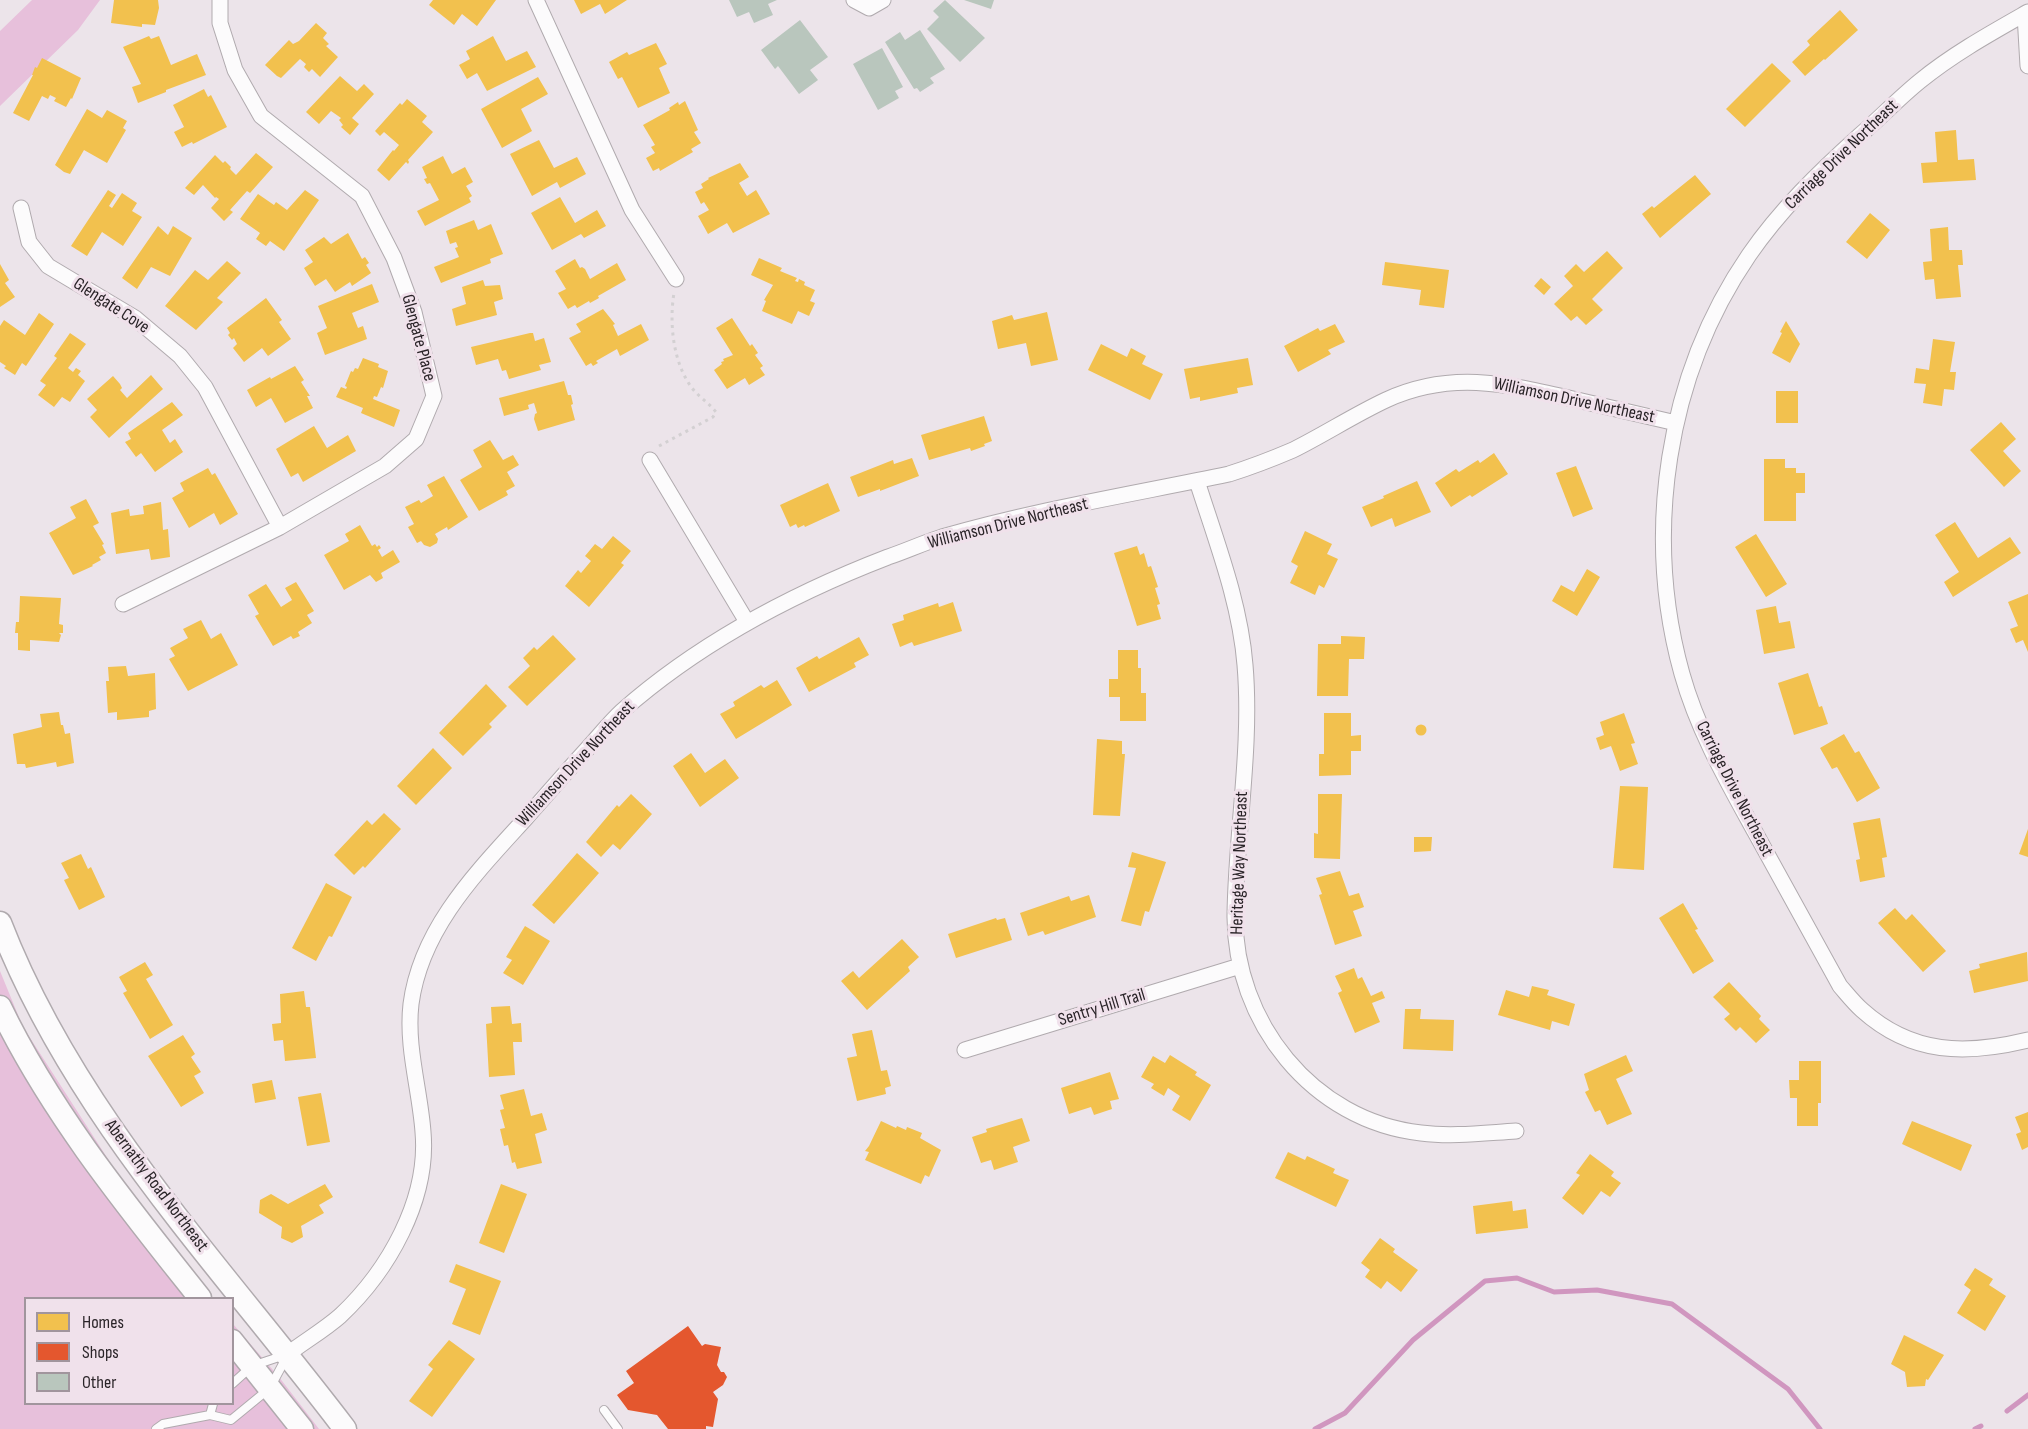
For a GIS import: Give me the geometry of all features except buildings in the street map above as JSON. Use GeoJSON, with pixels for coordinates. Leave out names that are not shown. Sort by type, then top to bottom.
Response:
{"type":"FeatureCollection","features":[{"type":"Feature","properties":{"kind":"main road","name":"Abernathy Road Northeast"},"geometry":{"type":"LineString","coordinates":[[0,922],[18,969],[83,1086],[175,1214],[288,1354],[345,1429]]}},
{"type":"Feature","properties":{"kind":"main road","name":"Abernathy Road Northeast"},"geometry":{"type":"LineString","coordinates":[[0,1007],[56,1107],[148,1234],[198,1297]]}},
{"type":"Feature","properties":{"kind":"main road"},"geometry":{"type":"LineString","coordinates":[[234,1344],[303,1429]]}},
{"type":"Feature","properties":{"kind":"street","name":"Glengate Place"},"geometry":{"type":"LineString","coordinates":[[123,604],[280,527],[385,466],[416,439],[434,396],[414,312],[394,258],[362,196],[261,116],[235,70],[220,23],[220,0]]}},
{"type":"Feature","properties":{"kind":"street"},"geometry":{"type":"LineString","coordinates":[[536,0],[632,210],[676,279]]}},
{"type":"Feature","properties":{"kind":"street"},"geometry":{"type":"LineString","coordinates":[[854,0],[869,8],[883,0]]}},
{"type":"Feature","properties":{"kind":"street"},"geometry":{"type":"LineString","coordinates":[[2026,13],[2028,66]]}},
{"type":"Feature","properties":{"kind":"street","name":"Carriage Drive Northeast"},"geometry":{"type":"LineString","coordinates":[[2026,13],[1964,49],[1921,81],[1821,170],[1785,208],[1748,256],[1716,310],[1694,366],[1676,423],[1666,481],[1663,548],[1668,608],[1682,674],[1695,714],[1716,760],[1840,986],[1861,1010],[1887,1029],[1916,1042],[1947,1049],[1971,1050],[1995,1048],[2028,1040]]}},
{"type":"Feature","properties":{"kind":"street","name":"Glengate Cove"},"geometry":{"type":"LineString","coordinates":[[21,208],[29,242],[48,266],[135,318],[180,356],[193,371],[205,387],[280,527]]}},
{"type":"Feature","properties":{"kind":"street","name":"Williamson Drive Northeast"},"geometry":{"type":"LineString","coordinates":[[288,1354],[337,1319],[365,1291],[391,1255],[410,1215],[420,1176],[424,1136],[411,1043],[411,1004],[422,958],[444,916],[473,876],[619,714],[668,673],[747,622],[838,576],[936,539],[985,525],[1229,474],[1295,449],[1386,399],[1414,390],[1446,383],[1475,381],[1508,384],[1676,423]]}},
{"type":"Feature","properties":{"kind":"street"},"geometry":{"type":"LineString","coordinates":[[650,460],[747,622]]}},
{"type":"Feature","properties":{"kind":"street","name":"Heritage Way Northeast"},"geometry":{"type":"LineString","coordinates":[[1197,481],[1231,589],[1241,633],[1245,665],[1246,704],[1235,917],[1240,966],[1252,1007],[1275,1045],[1304,1079],[1339,1105],[1376,1122],[1419,1133],[1452,1135],[1516,1131]]}},
{"type":"Feature","properties":{"kind":"street","name":"Sentry Hill Trail"},"geometry":{"type":"LineString","coordinates":[[965,1050],[1240,966]]}},
{"type":"Feature","properties":{"kind":"lane"},"geometry":{"type":"LineString","coordinates":[[234,1382],[252,1366],[288,1354]]}},
{"type":"Feature","properties":{"kind":"lane"},"geometry":{"type":"LineString","coordinates":[[156,1429],[163,1424],[210,1415],[231,1420],[270,1388],[288,1354]]}},
{"type":"Feature","properties":{"kind":"lane"},"geometry":{"type":"LineString","coordinates":[[210,1415],[213,1405]]}},
{"type":"Feature","properties":{"kind":"lane"},"geometry":{"type":"LineString","coordinates":[[604,1410],[618,1429]]}},
{"type":"Feature","properties":{"kind":"path"},"geometry":{"type":"LineString","coordinates":[[650,460],[651,451],[713,417],[716,412],[693,390],[677,360],[671,310],[676,279]]}},
{"type":"Feature","properties":{"kind":"shaded area"},"geometry":{"type":"Polygon","coordinates":[[[32,0],[100,0],[78,30],[0,106],[0,31],[32,0]]]}},
{"type":"Feature","properties":{"kind":"shaded area"},"geometry":{"type":"Polygon","coordinates":[[[0,971],[23,1027],[162,1243],[209,1297],[24,1297],[24,1405],[234,1405],[234,1325],[279,1377],[319,1429],[0,1429],[0,971]]]}},
{"type":"Feature","properties":{"kind":"waterway"},"geometry":{"type":"LineString","coordinates":[[1315,1429],[1345,1413],[1413,1340],[1485,1281],[1517,1278],[1554,1292],[1597,1290],[1672,1304],[1788,1389],[1820,1429]]}},
{"type":"Feature","properties":{"kind":"waterway"},"geometry":{"type":"LineString","coordinates":[[2007,1411],[2028,1395]]}},
{"type":"Feature","properties":{"kind":"waterway"},"geometry":{"type":"LineString","coordinates":[[1975,1429],[1981,1426]]}}]}
